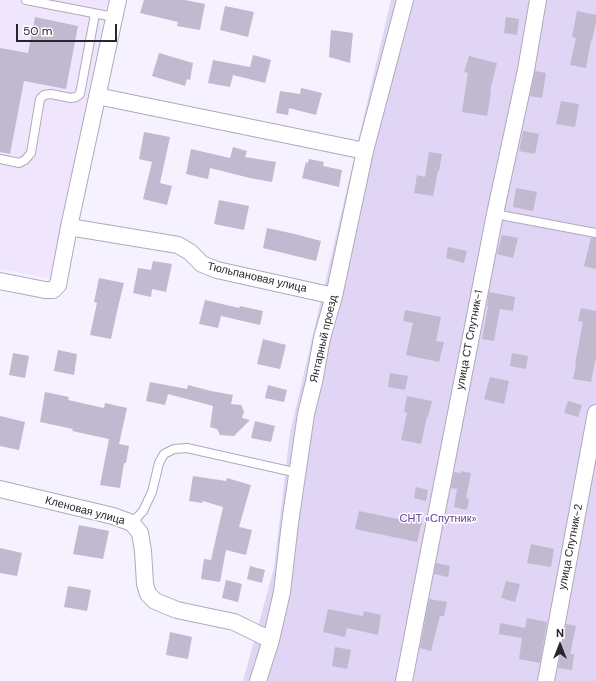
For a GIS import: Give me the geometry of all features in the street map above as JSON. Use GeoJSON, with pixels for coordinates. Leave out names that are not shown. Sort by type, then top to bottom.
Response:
{"type":"FeatureCollection","features":[{"type":"Feature","properties":{"kind":"street"},"geometry":{"type":"LineString","coordinates":[[0,281],[45,290],[53,290],[58,285],[118,0]]}},
{"type":"Feature","properties":{"kind":"street","name":"улица СТ Спутник-1"},"geometry":{"type":"LineString","coordinates":[[404,681],[495,214],[526,70],[538,0]]}},
{"type":"Feature","properties":{"kind":"street","name":"Янтарный проезд"},"geometry":{"type":"LineString","coordinates":[[258,681],[271,640],[282,592],[290,522],[306,414],[314,382],[322,338],[334,296],[365,151],[400,1]]}},
{"type":"Feature","properties":{"kind":"street"},"geometry":{"type":"LineString","coordinates":[[97,96],[365,151]]}},
{"type":"Feature","properties":{"kind":"street","name":"Тюльпановая улица"},"geometry":{"type":"LineString","coordinates":[[69,227],[178,245],[190,252],[202,264],[217,270],[334,296]]}},
{"type":"Feature","properties":{"kind":"street","name":"улица Спутник-2"},"geometry":{"type":"LineString","coordinates":[[546,681],[596,413]]}},
{"type":"Feature","properties":{"kind":"street","name":"Кленовая улица"},"geometry":{"type":"LineString","coordinates":[[0,489],[113,516],[132,523],[140,533],[143,551],[145,584],[148,594],[155,601],[177,610],[234,622],[271,640]]}},
{"type":"Feature","properties":{"kind":"lane"},"geometry":{"type":"LineString","coordinates":[[26,0],[114,17]]}},
{"type":"Feature","properties":{"kind":"lane"},"geometry":{"type":"LineString","coordinates":[[0,159],[19,163],[25,160],[31,153],[40,99],[44,95],[51,94],[71,98],[80,94],[95,14]]}},
{"type":"Feature","properties":{"kind":"lane"},"geometry":{"type":"LineString","coordinates":[[495,214],[596,233]]}},
{"type":"Feature","properties":{"kind":"lane"},"geometry":{"type":"LineString","coordinates":[[132,523],[143,511],[152,492],[159,463],[164,454],[174,449],[187,448],[298,473]]}},
{"type":"Feature","properties":{"kind":"shaded area"},"geometry":{"type":"Polygon","coordinates":[[[0,0],[108,0],[53,279],[0,269],[0,0]]]}},
{"type":"Feature","properties":{"kind":"green space","name":"СНТ «Спутник»"},"geometry":{"type":"Polygon","coordinates":[[[391,0],[596,0],[596,681],[243,681],[274,568],[290,433],[391,0]]]}},
{"type":"Feature","properties":{"kind":"building"},"geometry":{"type":"Polygon","coordinates":[[[144,0],[185,0],[205,4],[200,30],[177,26],[178,22],[140,13],[144,0]]]}},
{"type":"Feature","properties":{"kind":"building"},"geometry":{"type":"Polygon","coordinates":[[[225,6],[254,12],[248,37],[220,30],[225,6]]]}},
{"type":"Feature","properties":{"kind":"building"},"geometry":{"type":"Polygon","coordinates":[[[577,11],[596,15],[596,22],[586,68],[570,65],[576,38],[572,37],[577,11]]]}},
{"type":"Feature","properties":{"kind":"building"},"geometry":{"type":"Polygon","coordinates":[[[35,17],[78,26],[66,89],[24,81],[10,154],[0,152],[0,48],[28,53],[35,17]]]}},
{"type":"Feature","properties":{"kind":"building"},"geometry":{"type":"Polygon","coordinates":[[[506,17],[519,19],[517,35],[504,33],[506,17]]]}},
{"type":"Feature","properties":{"kind":"building"},"geometry":{"type":"Polygon","coordinates":[[[331,30],[353,33],[350,63],[329,57],[331,30]]]}},
{"type":"Feature","properties":{"kind":"building"},"geometry":{"type":"Polygon","coordinates":[[[159,53],[193,63],[190,80],[187,79],[185,86],[152,76],[159,53]]]}},
{"type":"Feature","properties":{"kind":"building"},"geometry":{"type":"Polygon","coordinates":[[[253,55],[271,60],[265,83],[233,75],[230,87],[208,83],[213,60],[250,67],[253,55]]]}},
{"type":"Feature","properties":{"kind":"building"},"geometry":{"type":"Polygon","coordinates":[[[469,56],[497,63],[490,91],[487,116],[462,112],[468,73],[464,72],[469,56]]]}},
{"type":"Feature","properties":{"kind":"building"},"geometry":{"type":"Polygon","coordinates":[[[535,71],[546,73],[542,98],[530,96],[535,71]]]}},
{"type":"Feature","properties":{"kind":"building"},"geometry":{"type":"Polygon","coordinates":[[[301,88],[322,93],[316,115],[289,108],[288,115],[276,113],[280,91],[300,94],[301,88]]]}},
{"type":"Feature","properties":{"kind":"building"},"geometry":{"type":"Polygon","coordinates":[[[561,101],[579,104],[575,127],[556,124],[561,101]]]}},
{"type":"Feature","properties":{"kind":"building"},"geometry":{"type":"Polygon","coordinates":[[[523,131],[539,134],[535,154],[519,151],[523,131]]]}},
{"type":"Feature","properties":{"kind":"building"},"geometry":{"type":"Polygon","coordinates":[[[144,132],[170,137],[160,183],[172,186],[167,205],[143,199],[152,162],[139,159],[144,132]]]}},
{"type":"Feature","properties":{"kind":"building"},"geometry":{"type":"Polygon","coordinates":[[[233,147],[247,151],[245,157],[276,162],[272,182],[210,168],[208,179],[186,174],[191,149],[230,158],[233,147]]]}},
{"type":"Feature","properties":{"kind":"building"},"geometry":{"type":"Polygon","coordinates":[[[429,152],[442,154],[433,196],[414,193],[417,175],[425,177],[429,152]]]}},
{"type":"Feature","properties":{"kind":"building"},"geometry":{"type":"Polygon","coordinates":[[[309,159],[324,162],[323,166],[342,170],[339,187],[302,178],[306,162],[308,163],[309,159]]]}},
{"type":"Feature","properties":{"kind":"building"},"geometry":{"type":"Polygon","coordinates":[[[516,188],[537,192],[533,211],[513,207],[516,188]]]}},
{"type":"Feature","properties":{"kind":"building"},"geometry":{"type":"Polygon","coordinates":[[[219,200],[249,206],[244,230],[214,224],[219,200]]]}},
{"type":"Feature","properties":{"kind":"building"},"geometry":{"type":"Polygon","coordinates":[[[267,228],[321,241],[316,261],[263,248],[267,228]]]}},
{"type":"Feature","properties":{"kind":"building"},"geometry":{"type":"Polygon","coordinates":[[[502,235],[518,238],[513,258],[497,254],[502,235]]]}},
{"type":"Feature","properties":{"kind":"building"},"geometry":{"type":"Polygon","coordinates":[[[591,238],[596,238],[596,269],[584,266],[591,238]]]}},
{"type":"Feature","properties":{"kind":"building"},"geometry":{"type":"Polygon","coordinates":[[[448,247],[467,251],[464,263],[446,258],[448,247]]]}},
{"type":"Feature","properties":{"kind":"building"},"geometry":{"type":"Polygon","coordinates":[[[153,261],[172,264],[166,292],[152,289],[151,297],[133,293],[138,268],[151,270],[153,261]]]}},
{"type":"Feature","properties":{"kind":"building"},"geometry":{"type":"Polygon","coordinates":[[[99,278],[124,283],[111,339],[90,335],[97,303],[94,302],[99,278]]]}},
{"type":"Feature","properties":{"kind":"building"},"geometry":{"type":"Polygon","coordinates":[[[489,292],[515,297],[513,311],[500,309],[494,341],[482,339],[489,292]]]}},
{"type":"Feature","properties":{"kind":"building"},"geometry":{"type":"Polygon","coordinates":[[[205,300],[239,308],[240,306],[263,311],[260,325],[221,316],[218,328],[199,324],[205,300]]]}},
{"type":"Feature","properties":{"kind":"building"},"geometry":{"type":"Polygon","coordinates":[[[581,308],[596,311],[596,357],[591,382],[573,379],[583,322],[578,321],[581,308]]]}},
{"type":"Feature","properties":{"kind":"building"},"geometry":{"type":"Polygon","coordinates":[[[405,310],[441,317],[436,341],[444,342],[439,362],[406,355],[413,323],[403,321],[405,310]]]}},
{"type":"Feature","properties":{"kind":"building"},"geometry":{"type":"Polygon","coordinates":[[[263,339],[286,345],[280,369],[257,364],[263,339]]]}},
{"type":"Feature","properties":{"kind":"building"},"geometry":{"type":"Polygon","coordinates":[[[58,350],[77,354],[74,375],[54,371],[58,350]]]}},
{"type":"Feature","properties":{"kind":"building"},"geometry":{"type":"Polygon","coordinates":[[[13,353],[29,356],[25,378],[9,375],[13,353]]]}},
{"type":"Feature","properties":{"kind":"building"},"geometry":{"type":"Polygon","coordinates":[[[512,353],[528,356],[526,369],[510,366],[512,353]]]}},
{"type":"Feature","properties":{"kind":"building"},"geometry":{"type":"Polygon","coordinates":[[[390,373],[408,376],[405,390],[388,387],[390,373]]]}},
{"type":"Feature","properties":{"kind":"building"},"geometry":{"type":"Polygon","coordinates":[[[490,377],[509,381],[504,404],[484,399],[490,377]]]}},
{"type":"Feature","properties":{"kind":"building"},"geometry":{"type":"Polygon","coordinates":[[[150,382],[187,389],[188,385],[233,395],[231,404],[241,405],[244,411],[242,418],[250,420],[234,436],[220,435],[217,429],[210,427],[213,406],[168,394],[165,405],[146,401],[150,382]]]}},
{"type":"Feature","properties":{"kind":"building"},"geometry":{"type":"Polygon","coordinates":[[[268,385],[287,390],[284,402],[265,398],[268,385]]]}},
{"type":"Feature","properties":{"kind":"building"},"geometry":{"type":"Polygon","coordinates":[[[45,392],[69,397],[68,400],[104,408],[105,403],[127,408],[119,444],[129,446],[126,463],[124,463],[120,488],[100,485],[109,439],[40,422],[45,392]]]}},
{"type":"Feature","properties":{"kind":"building"},"geometry":{"type":"Polygon","coordinates":[[[407,396],[432,401],[421,444],[401,440],[407,413],[404,412],[407,396]]]}},
{"type":"Feature","properties":{"kind":"building"},"geometry":{"type":"Polygon","coordinates":[[[568,401],[582,405],[578,417],[564,413],[568,401]]]}},
{"type":"Feature","properties":{"kind":"building"},"geometry":{"type":"Polygon","coordinates":[[[0,416],[25,422],[19,450],[0,446],[0,416]]]}},
{"type":"Feature","properties":{"kind":"building"},"geometry":{"type":"Polygon","coordinates":[[[255,421],[275,426],[271,442],[251,438],[255,421]]]}},
{"type":"Feature","properties":{"kind":"building"},"geometry":{"type":"Polygon","coordinates":[[[461,471],[471,473],[466,498],[469,499],[467,510],[454,507],[457,489],[451,488],[454,472],[461,473],[461,471]]]}},
{"type":"Feature","properties":{"kind":"building"},"geometry":{"type":"Polygon","coordinates":[[[193,476],[226,481],[227,478],[251,485],[239,527],[252,530],[246,555],[226,550],[220,582],[201,579],[204,559],[211,560],[223,507],[203,501],[202,503],[189,501],[193,476]]]}},
{"type":"Feature","properties":{"kind":"building"},"geometry":{"type":"Polygon","coordinates":[[[416,487],[428,490],[426,501],[414,498],[416,487]]]}},
{"type":"Feature","properties":{"kind":"building"},"geometry":{"type":"Polygon","coordinates":[[[359,511],[422,522],[417,542],[355,529],[359,511]]]}},
{"type":"Feature","properties":{"kind":"building"},"geometry":{"type":"Polygon","coordinates":[[[79,525],[109,531],[103,559],[73,554],[79,525]]]}},
{"type":"Feature","properties":{"kind":"building"},"geometry":{"type":"Polygon","coordinates":[[[531,544],[554,549],[551,567],[527,563],[531,544]]]}},
{"type":"Feature","properties":{"kind":"building"},"geometry":{"type":"Polygon","coordinates":[[[0,548],[22,553],[17,576],[0,573],[0,548]]]}},
{"type":"Feature","properties":{"kind":"building"},"geometry":{"type":"Polygon","coordinates":[[[436,563],[450,566],[448,577],[434,574],[436,563]]]}},
{"type":"Feature","properties":{"kind":"building"},"geometry":{"type":"Polygon","coordinates":[[[250,566],[265,570],[262,583],[247,579],[250,566]]]}},
{"type":"Feature","properties":{"kind":"building"},"geometry":{"type":"Polygon","coordinates":[[[226,580],[242,584],[238,602],[222,598],[226,580]]]}},
{"type":"Feature","properties":{"kind":"building"},"geometry":{"type":"Polygon","coordinates":[[[506,581],[520,584],[515,602],[501,598],[506,581]]]}},
{"type":"Feature","properties":{"kind":"building"},"geometry":{"type":"Polygon","coordinates":[[[68,586],[91,590],[87,611],[64,607],[68,586]]]}},
{"type":"Feature","properties":{"kind":"building"},"geometry":{"type":"Polygon","coordinates":[[[429,599],[447,602],[444,616],[440,616],[431,651],[420,648],[429,599]]]}},
{"type":"Feature","properties":{"kind":"building"},"geometry":{"type":"Polygon","coordinates":[[[328,609],[363,616],[364,611],[381,615],[378,635],[347,628],[345,637],[323,632],[328,609]]]}},
{"type":"Feature","properties":{"kind":"building"},"geometry":{"type":"Polygon","coordinates":[[[527,618],[547,622],[540,663],[519,659],[522,638],[499,634],[500,623],[525,628],[527,618]]]}},
{"type":"Feature","properties":{"kind":"building"},"geometry":{"type":"Polygon","coordinates":[[[566,624],[576,626],[570,654],[574,654],[572,670],[558,668],[566,624]]]}},
{"type":"Feature","properties":{"kind":"building"},"geometry":{"type":"Polygon","coordinates":[[[170,632],[192,637],[188,659],[166,655],[170,632]]]}},
{"type":"Feature","properties":{"kind":"building"},"geometry":{"type":"Polygon","coordinates":[[[335,647],[351,650],[347,669],[332,666],[335,647]]]}}]}
